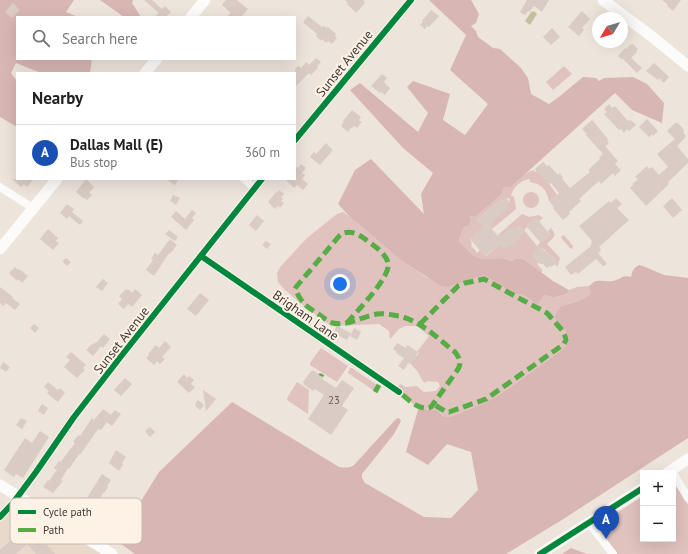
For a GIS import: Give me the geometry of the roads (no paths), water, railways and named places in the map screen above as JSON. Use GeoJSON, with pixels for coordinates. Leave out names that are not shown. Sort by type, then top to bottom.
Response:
{"type":"FeatureCollection","features":[{"type":"Feature","properties":{"kind":"street"},"geometry":{"type":"LineString","coordinates":[[192,16],[204,0]]}},
{"type":"Feature","properties":{"kind":"street","name":"Sunset Avenue"},"geometry":{"type":"LineString","coordinates":[[296,139],[411,0]]}},
{"type":"Feature","properties":{"kind":"street"},"geometry":{"type":"LineString","coordinates":[[603,0],[688,66]]}},
{"type":"Feature","properties":{"kind":"street"},"geometry":{"type":"LineString","coordinates":[[146,72],[155,60]]}},
{"type":"Feature","properties":{"kind":"street"},"geometry":{"type":"LineString","coordinates":[[0,249],[56,180]]}},
{"type":"Feature","properties":{"kind":"street"},"geometry":{"type":"LineString","coordinates":[[245,180],[255,188]]}},
{"type":"Feature","properties":{"kind":"street","name":"Sunset Avenue"},"geometry":{"type":"LineString","coordinates":[[18,496],[79,411],[122,355],[261,180]]}},
{"type":"Feature","properties":{"kind":"street"},"geometry":{"type":"LineString","coordinates":[[0,187],[33,208]]}},
{"type":"Feature","properties":{"kind":"street","name":"Brigham Lane"},"geometry":{"type":"LineString","coordinates":[[201,256],[399,392]]}},
{"type":"Feature","properties":{"kind":"street"},"geometry":{"type":"LineString","coordinates":[[674,470],[688,459]]}},
{"type":"Feature","properties":{"kind":"street"},"geometry":{"type":"LineString","coordinates":[[676,480],[688,498]]}},
{"type":"Feature","properties":{"kind":"street"},"geometry":{"type":"LineString","coordinates":[[0,485],[21,498]]}},
{"type":"Feature","properties":{"kind":"street"},"geometry":{"type":"LineString","coordinates":[[540,554],[640,490]]}},
{"type":"Feature","properties":{"kind":"street","name":"Sunset Avenue"},"geometry":{"type":"LineString","coordinates":[[0,517],[10,505]]}},
{"type":"Feature","properties":{"kind":"street"},"geometry":{"type":"LineString","coordinates":[[589,523],[613,554]]}},
{"type":"Feature","properties":{"kind":"street"},"geometry":{"type":"LineString","coordinates":[[96,544],[112,554]]}},
{"type":"Feature","properties":{"kind":"place","name":"Dallas Mall (E)"},"geometry":{"type":"Point","coordinates":[606,539]}}]}
